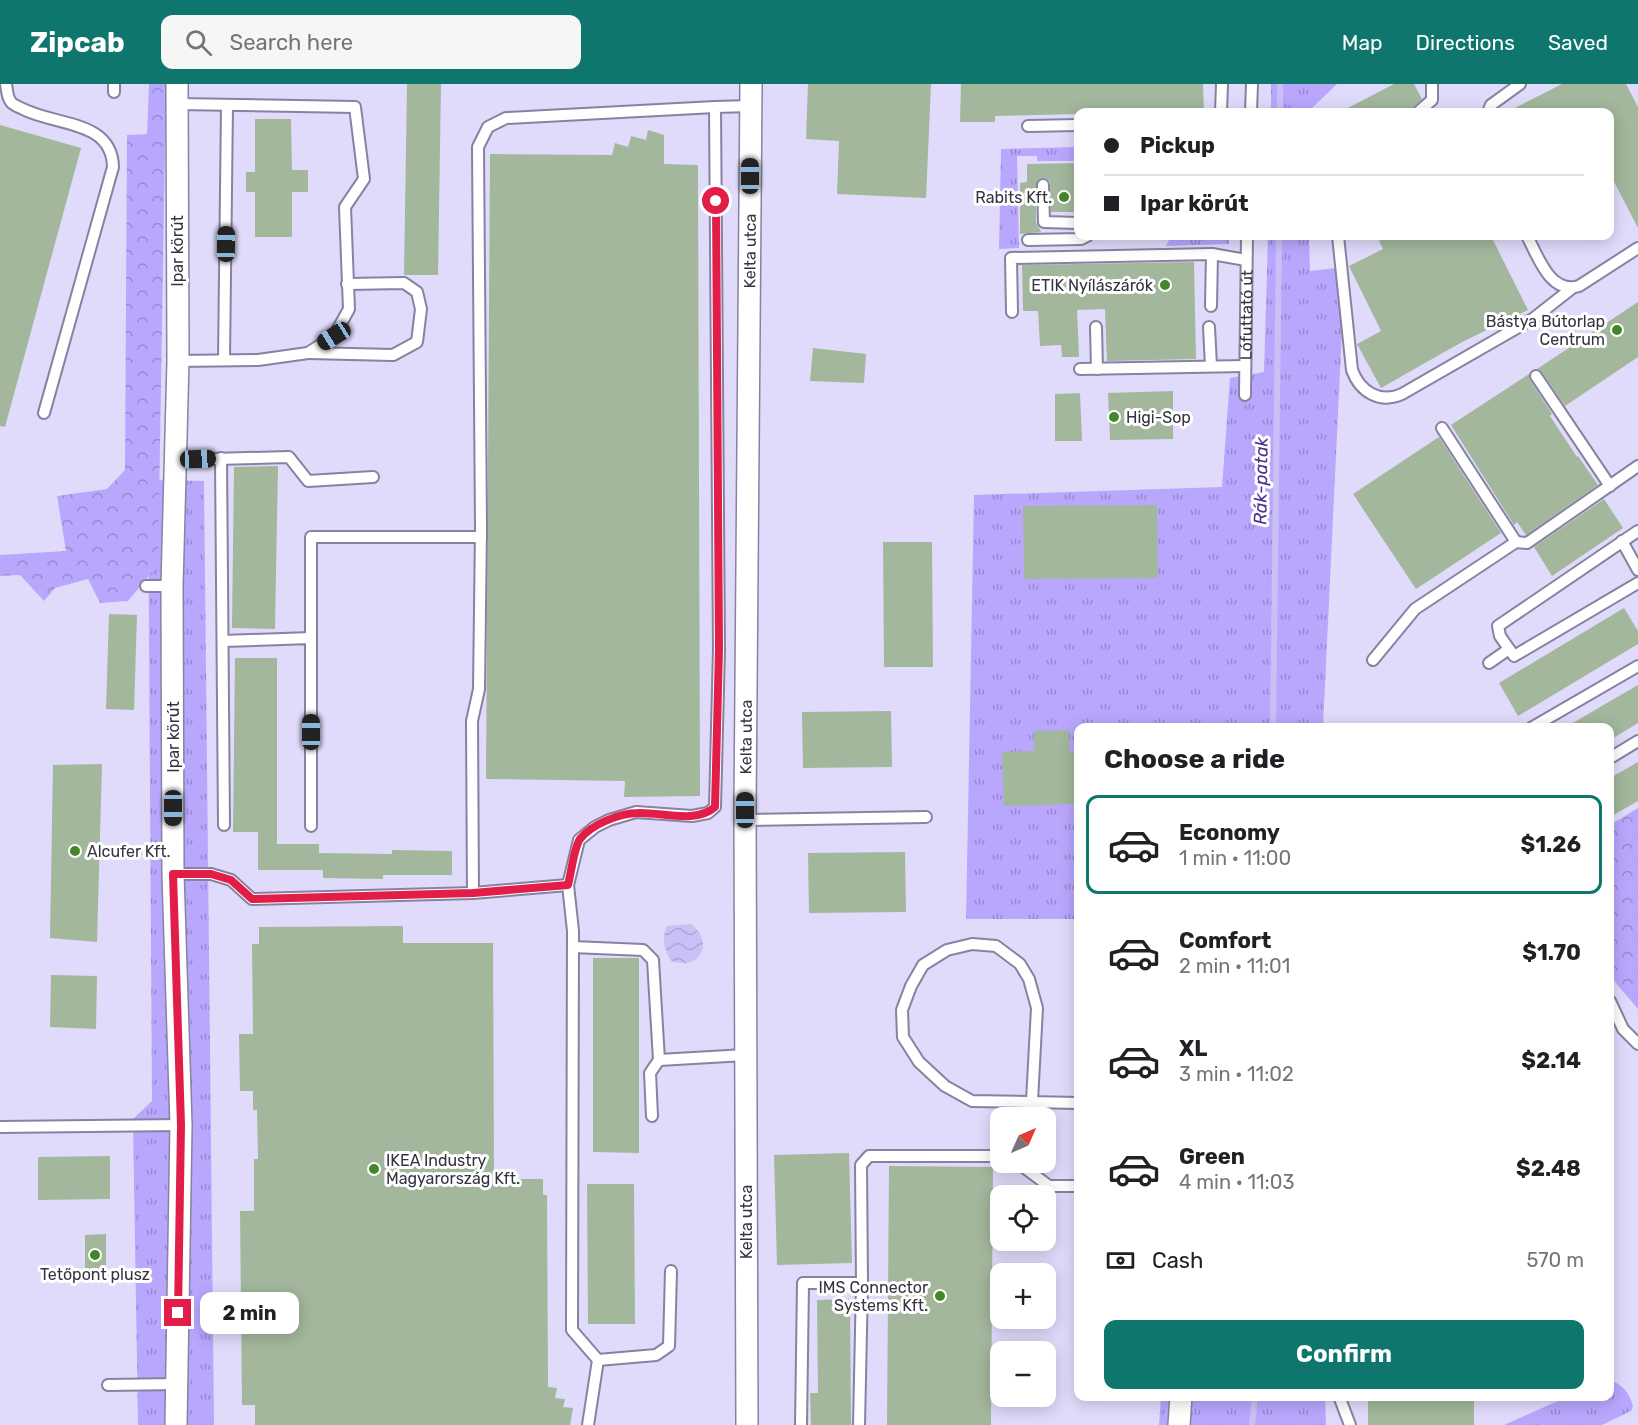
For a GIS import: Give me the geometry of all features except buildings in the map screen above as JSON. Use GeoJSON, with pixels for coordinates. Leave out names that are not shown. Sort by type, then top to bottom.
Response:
{"type":"FeatureCollection","features":[{"type":"Feature","properties":{"kind":"street","name":"Kelta utca"},"geometry":{"type":"LineString","coordinates":[[747,1425],[745,820],[751,84]]}},
{"type":"Feature","properties":{"kind":"street","name":"Ipar körút"},"geometry":{"type":"LineString","coordinates":[[176,1425],[181,1125],[173,874],[172,586],[178,361],[177,94]]}},
{"type":"Feature","properties":{"kind":"street"},"geometry":{"type":"LineString","coordinates":[[1179,1425],[1181,1401]]}},
{"type":"Feature","properties":{"kind":"lane"},"geometry":{"type":"LineString","coordinates":[[6,84],[12,103],[29,112],[95,132],[107,144],[112,155],[113,167],[44,413]]}},
{"type":"Feature","properties":{"kind":"lane"},"geometry":{"type":"LineString","coordinates":[[1221,108],[1222,84]]}},
{"type":"Feature","properties":{"kind":"lane"},"geometry":{"type":"LineString","coordinates":[[1251,108],[1252,84]]}},
{"type":"Feature","properties":{"kind":"lane"},"geometry":{"type":"LineString","coordinates":[[1423,108],[1432,100],[1432,84]]}},
{"type":"Feature","properties":{"kind":"lane"},"geometry":{"type":"LineString","coordinates":[[1490,108],[1520,84]]}},
{"type":"Feature","properties":{"kind":"lane"},"geometry":{"type":"LineString","coordinates":[[177,94],[227,105],[355,107],[364,179],[345,207],[349,309],[334,336],[308,353]]}},
{"type":"Feature","properties":{"kind":"lane"},"geometry":{"type":"LineString","coordinates":[[224,360],[227,105]]}},
{"type":"Feature","properties":{"kind":"lane"},"geometry":{"type":"LineString","coordinates":[[473,893],[472,721],[479,689],[481,537],[478,147],[488,127],[506,118],[751,106]]}},
{"type":"Feature","properties":{"kind":"lane"},"geometry":{"type":"LineString","coordinates":[[588,1425],[598,1360],[572,1330],[573,946],[568,885],[579,840],[595,827],[636,812],[692,816],[708,813],[715,807],[719,637],[715,107]]}},
{"type":"Feature","properties":{"kind":"lane"},"geometry":{"type":"LineString","coordinates":[[1028,126],[1074,125]]}},
{"type":"Feature","properties":{"kind":"lane"},"geometry":{"type":"LineString","coordinates":[[1043,185],[1044,222],[1074,223]]}},
{"type":"Feature","properties":{"kind":"lane"},"geometry":{"type":"LineString","coordinates":[[1028,240],[1074,239]]}},
{"type":"Feature","properties":{"kind":"lane","name":"Lófuttató út"},"geometry":{"type":"LineString","coordinates":[[1245,395],[1247,240]]}},
{"type":"Feature","properties":{"kind":"lane"},"geometry":{"type":"LineString","coordinates":[[1338,240],[1352,370],[1362,387],[1379,397],[1388,398],[1402,394],[1534,318],[1571,289],[1638,248]]}},
{"type":"Feature","properties":{"kind":"lane"},"geometry":{"type":"LineString","coordinates":[[1529,240],[1556,284],[1571,289]]}},
{"type":"Feature","properties":{"kind":"lane"},"geometry":{"type":"LineString","coordinates":[[1012,312],[1011,258],[1212,254],[1246,260]]}},
{"type":"Feature","properties":{"kind":"lane"},"geometry":{"type":"LineString","coordinates":[[1211,306],[1212,254]]}},
{"type":"Feature","properties":{"kind":"lane"},"geometry":{"type":"LineString","coordinates":[[178,361],[258,360],[308,353],[393,354],[417,342],[421,309],[417,292],[404,283],[348,284]]}},
{"type":"Feature","properties":{"kind":"lane"},"geometry":{"type":"LineString","coordinates":[[1096,327],[1097,369]]}},
{"type":"Feature","properties":{"kind":"lane"},"geometry":{"type":"LineString","coordinates":[[1209,327],[1211,366]]}},
{"type":"Feature","properties":{"kind":"lane"},"geometry":{"type":"LineString","coordinates":[[1080,369],[1245,366]]}},
{"type":"Feature","properties":{"kind":"lane"},"geometry":{"type":"LineString","coordinates":[[1536,376],[1610,486]]}},
{"type":"Feature","properties":{"kind":"lane"},"geometry":{"type":"LineString","coordinates":[[1442,428],[1516,542]]}},
{"type":"Feature","properties":{"kind":"lane"},"geometry":{"type":"LineString","coordinates":[[176,460],[289,457],[308,481],[373,477]]}},
{"type":"Feature","properties":{"kind":"lane"},"geometry":{"type":"LineString","coordinates":[[221,458],[224,825]]}},
{"type":"Feature","properties":{"kind":"lane"},"geometry":{"type":"LineString","coordinates":[[1373,660],[1415,609],[1516,542],[1527,543],[1638,466]]}},
{"type":"Feature","properties":{"kind":"lane"},"geometry":{"type":"LineString","coordinates":[[1636,588],[1514,656],[1500,636],[1498,626],[1638,531]]}},
{"type":"Feature","properties":{"kind":"lane"},"geometry":{"type":"LineString","coordinates":[[311,826],[311,537],[481,537]]}},
{"type":"Feature","properties":{"kind":"lane"},"geometry":{"type":"LineString","coordinates":[[1622,541],[1638,570]]}},
{"type":"Feature","properties":{"kind":"lane"},"geometry":{"type":"LineString","coordinates":[[146,586],[172,586]]}},
{"type":"Feature","properties":{"kind":"lane"},"geometry":{"type":"LineString","coordinates":[[223,641],[311,638]]}},
{"type":"Feature","properties":{"kind":"lane"},"geometry":{"type":"LineString","coordinates":[[1489,663],[1509,649]]}},
{"type":"Feature","properties":{"kind":"lane"},"geometry":{"type":"LineString","coordinates":[[1540,723],[1638,666]]}},
{"type":"Feature","properties":{"kind":"lane"},"geometry":{"type":"LineString","coordinates":[[1614,756],[1638,741]]}},
{"type":"Feature","properties":{"kind":"lane"},"geometry":{"type":"LineString","coordinates":[[745,820],[926,817]]}},
{"type":"Feature","properties":{"kind":"lane"},"geometry":{"type":"LineString","coordinates":[[173,874],[211,874],[231,880],[252,899],[473,893],[568,885]]}},
{"type":"Feature","properties":{"kind":"lane"},"geometry":{"type":"LineString","coordinates":[[1032,1101],[1038,1008],[1029,979],[1020,964],[996,946],[972,944],[947,950],[923,965],[911,986],[902,1010],[903,1037],[919,1062],[945,1086],[972,1101],[1074,1102]]}},
{"type":"Feature","properties":{"kind":"lane"},"geometry":{"type":"LineString","coordinates":[[573,946],[643,950],[653,960],[658,1060],[650,1073],[652,1116]]}},
{"type":"Feature","properties":{"kind":"lane"},"geometry":{"type":"LineString","coordinates":[[1614,1010],[1623,1029],[1638,1044]]}},
{"type":"Feature","properties":{"kind":"lane"},"geometry":{"type":"LineString","coordinates":[[658,1060],[745,1056]]}},
{"type":"Feature","properties":{"kind":"lane"},"geometry":{"type":"LineString","coordinates":[[0,1127],[181,1125]]}},
{"type":"Feature","properties":{"kind":"lane"},"geometry":{"type":"LineString","coordinates":[[859,1425],[862,1283],[861,1165],[869,1156],[990,1156]]}},
{"type":"Feature","properties":{"kind":"lane"},"geometry":{"type":"LineString","coordinates":[[1032,1173],[1049,1186],[1074,1186]]}},
{"type":"Feature","properties":{"kind":"lane"},"geometry":{"type":"LineString","coordinates":[[598,1360],[656,1355],[669,1346],[671,1271]]}},
{"type":"Feature","properties":{"kind":"lane"},"geometry":{"type":"LineString","coordinates":[[801,1425],[803,1283],[862,1283]]}},
{"type":"Feature","properties":{"kind":"lane"},"geometry":{"type":"LineString","coordinates":[[108,1385],[177,1384]]}},
{"type":"Feature","properties":{"kind":"lane"},"geometry":{"type":"LineString","coordinates":[[1342,1401],[1350,1425]]}},
{"type":"Feature","properties":{"kind":"green space"},"geometry":{"type":"Polygon","coordinates":[[[149,84],[166,84],[158,565],[128,601],[100,603],[88,579],[55,588],[44,601],[20,575],[0,576],[0,555],[66,551],[57,496],[107,489],[125,470],[127,135],[147,134],[149,84]]]}},
{"type":"Feature","properties":{"kind":"green space"},"geometry":{"type":"Polygon","coordinates":[[[1271,84],[1337,84],[1312,108],[1271,108],[1271,84]]]}},
{"type":"Feature","properties":{"kind":"green space"},"geometry":{"type":"Polygon","coordinates":[[[1074,147],[1074,161],[1037,161],[1037,156],[1017,156],[1019,248],[999,249],[1001,149],[1074,147]]]}},
{"type":"Feature","properties":{"kind":"green space"},"geometry":{"type":"Polygon","coordinates":[[[1169,240],[1229,240],[1229,244],[1166,246],[1169,240]]]}},
{"type":"Feature","properties":{"kind":"green space"},"geometry":{"type":"Polygon","coordinates":[[[1268,240],[1309,240],[1310,271],[1345,267],[1323,723],[1074,723],[1074,919],[966,919],[974,495],[1222,487],[1230,378],[1264,372],[1268,240]]]}},
{"type":"Feature","properties":{"kind":"green space"},"geometry":{"type":"Polygon","coordinates":[[[148,480],[204,481],[214,1425],[138,1425],[133,1119],[152,1101],[148,480]]]}},
{"type":"Feature","properties":{"kind":"green space"},"geometry":{"type":"Polygon","coordinates":[[[1638,808],[1638,1009],[1614,978],[1614,823],[1638,808]]]}},
{"type":"Feature","properties":{"kind":"green space"},"geometry":{"type":"Polygon","coordinates":[[[1614,1382],[1625,1390],[1633,1406],[1631,1411],[1602,1425],[1504,1425],[1558,1401],[1614,1401],[1614,1382]]]}},
{"type":"Feature","properties":{"kind":"green space"},"geometry":{"type":"Polygon","coordinates":[[[1161,1401],[1325,1401],[1326,1425],[1159,1425],[1161,1401]]]}},
{"type":"Feature","properties":{"kind":"water"},"geometry":{"type":"Polygon","coordinates":[[[691,924],[702,938],[701,953],[690,962],[671,961],[664,944],[667,926],[691,924]]]}},
{"type":"Feature","properties":{"kind":"waterway","name":"Rák-patak"},"geometry":{"type":"LineString","coordinates":[[1280,84],[1280,108]]}},
{"type":"Feature","properties":{"kind":"waterway","name":"Rák-patak"},"geometry":{"type":"LineString","coordinates":[[1273,723],[1279,240]]}},
{"type":"Feature","properties":{"kind":"waterway","name":"Rák-patak"},"geometry":{"type":"LineString","coordinates":[[1252,1425],[1254,1401]]}},
{"type":"Feature","properties":{"kind":"place","name":"Rabits Kft."},"geometry":{"type":"Point","coordinates":[1064,197]}},
{"type":"Feature","properties":{"kind":"place","name":"ETIK Nyílászárók"},"geometry":{"type":"Point","coordinates":[1165,285]}},
{"type":"Feature","properties":{"kind":"place","name":"Bástya Bútorlap Centrum"},"geometry":{"type":"Point","coordinates":[1617,330]}},
{"type":"Feature","properties":{"kind":"place","name":"Higi-Sop"},"geometry":{"type":"Point","coordinates":[1114,417]}},
{"type":"Feature","properties":{"kind":"place","name":"Alcufer Kft."},"geometry":{"type":"Point","coordinates":[75,851]}},
{"type":"Feature","properties":{"kind":"place","name":"IKEA Industry Magyarország Kft."},"geometry":{"type":"Point","coordinates":[374,1169]}},
{"type":"Feature","properties":{"kind":"place","name":"Tetőpont plusz"},"geometry":{"type":"Point","coordinates":[95,1255]}},
{"type":"Feature","properties":{"kind":"place","name":"IMS Connector Systems Kft."},"geometry":{"type":"Point","coordinates":[940,1296]}},
{"type":"Feature","properties":{"kind":"route"},"geometry":{"type":"LineString","coordinates":[[178,1313],[181,1125],[173,874],[211,874],[231,880],[252,899],[473,893],[568,885],[579,840],[595,827],[636,812],[692,816],[708,813],[715,807],[719,649],[716,201]]}}]}
